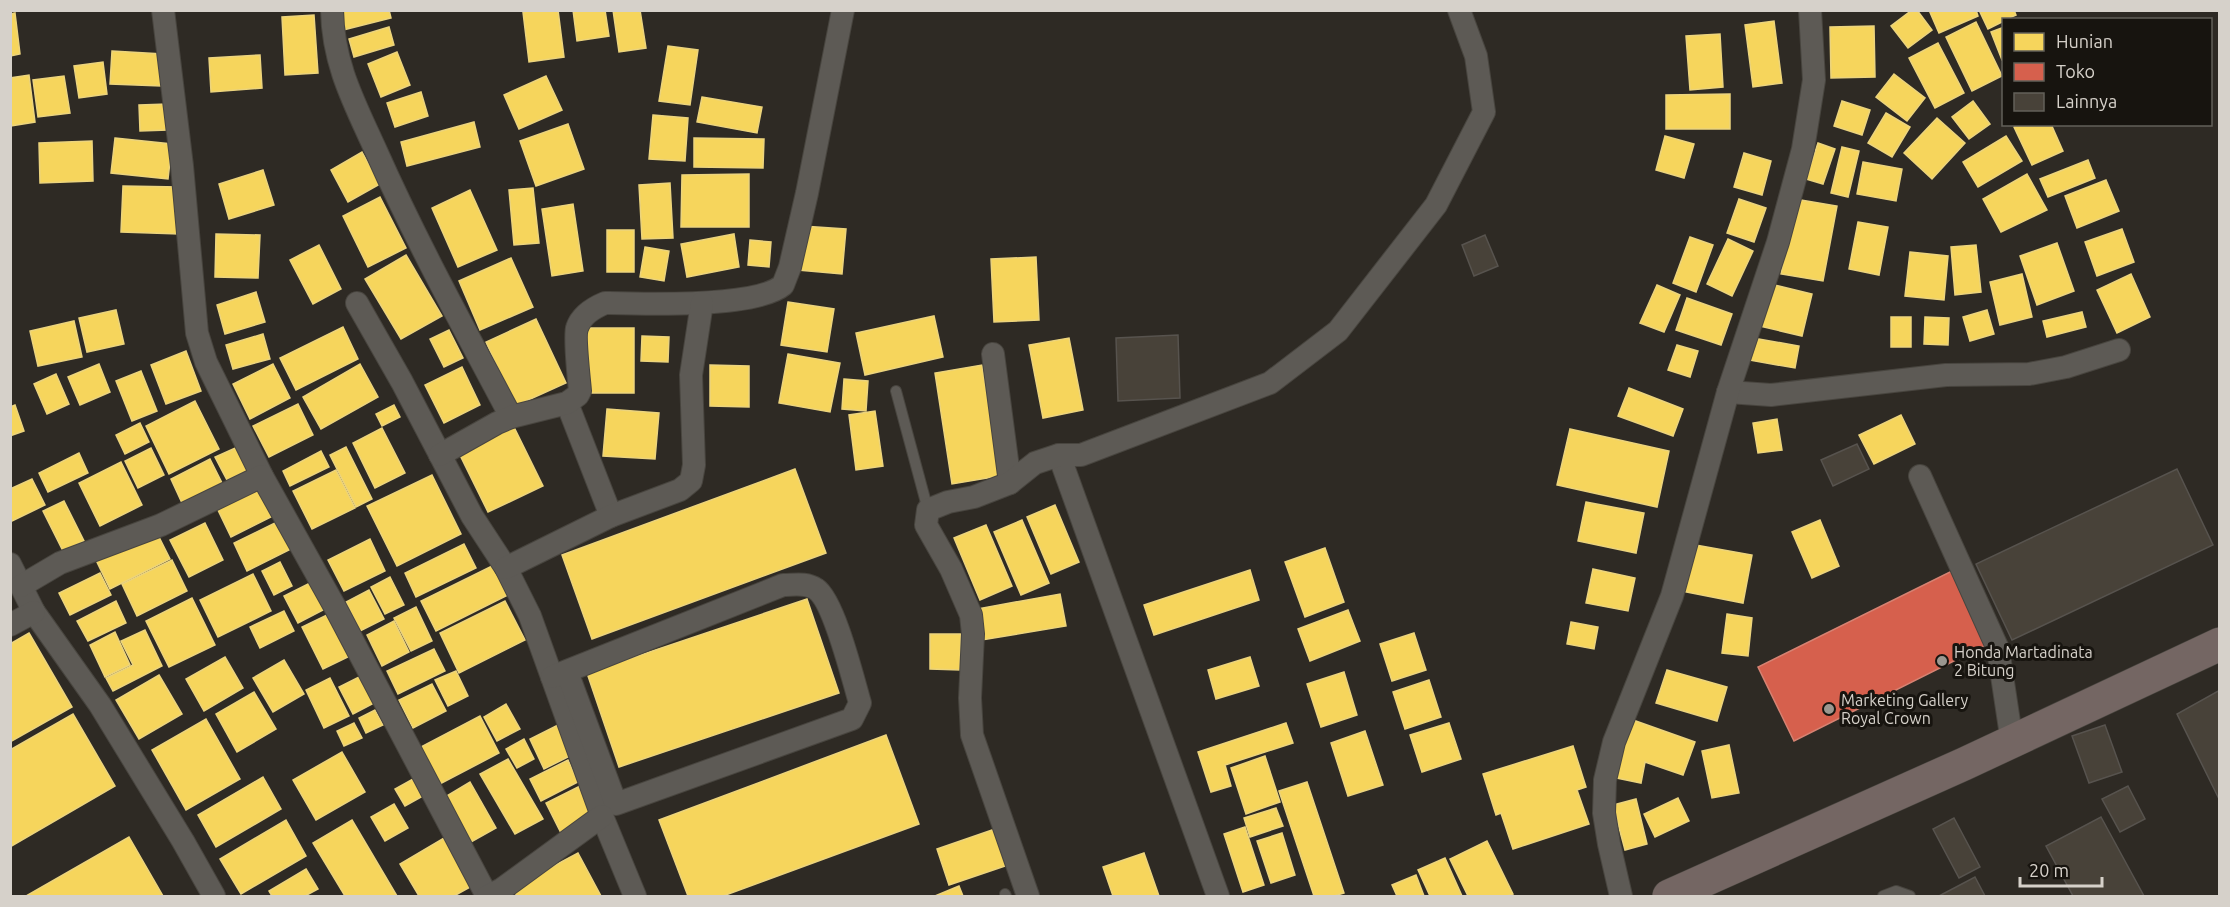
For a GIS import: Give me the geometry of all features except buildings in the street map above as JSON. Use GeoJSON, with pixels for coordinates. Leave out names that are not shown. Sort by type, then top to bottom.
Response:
{"type":"FeatureCollection","features":[{"type":"Feature","properties":{"kind":"highway"},"geometry":{"type":"LineString","coordinates":[[1670,897],[2012,742],[2220,644]]}},
{"type":"Feature","properties":{"kind":"street"},"geometry":{"type":"LineString","coordinates":[[163,10],[182,166],[197,333],[206,362],[262,476],[335,607],[488,897],[602,816]]}},
{"type":"Feature","properties":{"kind":"street"},"geometry":{"type":"LineString","coordinates":[[332,10],[332,31],[339,64],[357,108],[391,185],[511,417]]}},
{"type":"Feature","properties":{"kind":"street"},"geometry":{"type":"LineString","coordinates":[[440,455],[511,417],[567,403],[578,395],[580,391],[576,329],[591,309],[605,303],[702,303],[765,293],[780,287],[785,282],[815,154],[843,10]]}},
{"type":"Feature","properties":{"kind":"street"},"geometry":{"type":"LineString","coordinates":[[1028,897],[972,735],[970,698],[973,634],[970,615],[951,568],[926,525],[928,510],[948,502],[974,497],[1010,483],[1035,463],[1059,455],[1081,455],[1270,383],[1338,331],[1436,205],[1484,112],[1476,56],[1459,10]]}},
{"type":"Feature","properties":{"kind":"street"},"geometry":{"type":"LineString","coordinates":[[1621,897],[1604,813],[1605,780],[1614,742],[1672,596],[1728,392],[1778,242],[1803,149],[1814,81],[1810,10]]}},
{"type":"Feature","properties":{"kind":"street"},"geometry":{"type":"LineString","coordinates":[[357,303],[402,382],[477,524],[506,568],[559,674],[616,804],[852,719],[860,703],[830,608],[817,589],[804,584],[783,585],[559,674]]}},
{"type":"Feature","properties":{"kind":"street"},"geometry":{"type":"LineString","coordinates":[[506,568],[611,516],[680,490],[691,481],[694,465],[691,375],[702,303]]}},
{"type":"Feature","properties":{"kind":"street"},"geometry":{"type":"LineString","coordinates":[[1728,392],[1771,394],[1946,375],[2030,374],[2066,367],[2119,350]]}},
{"type":"Feature","properties":{"kind":"street"},"geometry":{"type":"LineString","coordinates":[[993,354],[1010,483]]}},
{"type":"Feature","properties":{"kind":"street"},"geometry":{"type":"LineString","coordinates":[[567,403],[611,516]]}},
{"type":"Feature","properties":{"kind":"street"},"geometry":{"type":"LineString","coordinates":[[1059,455],[1218,897]]}},
{"type":"Feature","properties":{"kind":"street"},"geometry":{"type":"LineString","coordinates":[[21,585],[60,563],[161,525],[262,476]]}},
{"type":"Feature","properties":{"kind":"street"},"geometry":{"type":"LineString","coordinates":[[1920,476],[1998,649],[2012,742]]}},
{"type":"Feature","properties":{"kind":"street"},"geometry":{"type":"LineString","coordinates":[[10,564],[34,612],[100,705],[183,841],[214,897]]}},
{"type":"Feature","properties":{"kind":"street"},"geometry":{"type":"LineString","coordinates":[[10,625],[34,612]]}},
{"type":"Feature","properties":{"kind":"street"},"geometry":{"type":"LineString","coordinates":[[559,674],[602,816],[635,897]]}},
{"type":"Feature","properties":{"kind":"lane"},"geometry":{"type":"LineString","coordinates":[[896,391],[928,510]]}},
{"type":"Feature","properties":{"kind":"lane"},"geometry":{"type":"LineString","coordinates":[[1883,897],[1896,891],[1910,897]]}},
{"type":"Feature","properties":{"kind":"place","name":"Honda Martadinata 2 Bitung"},"geometry":{"type":"Point","coordinates":[1942,661]}},
{"type":"Feature","properties":{"kind":"place","name":"Marketing Gallery Royal Crown"},"geometry":{"type":"Point","coordinates":[1829,709]}}]}
